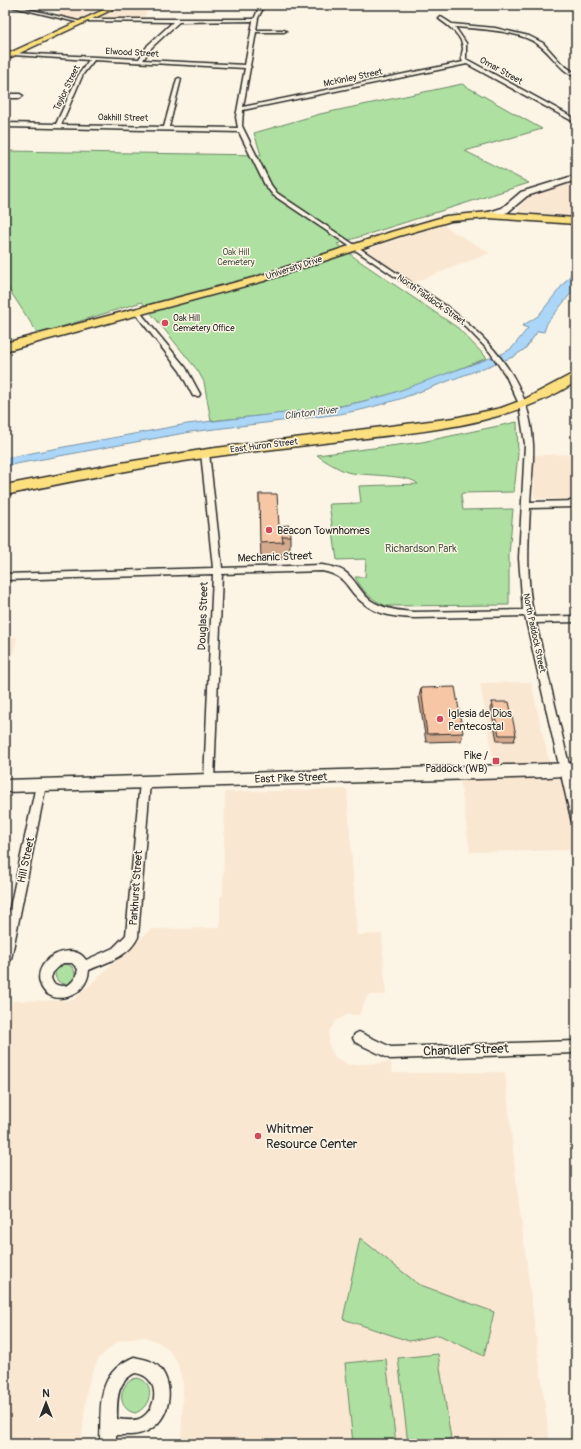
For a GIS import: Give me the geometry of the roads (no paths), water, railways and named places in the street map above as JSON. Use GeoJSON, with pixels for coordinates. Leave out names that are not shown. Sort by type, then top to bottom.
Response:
{"type":"FeatureCollection","features":[{"type":"Feature","properties":{"kind":"highway","name":"University Drive"},"geometry":{"type":"LineString","coordinates":[[5,347],[260,279],[442,220],[489,215]]}},
{"type":"Feature","properties":{"kind":"highway"},"geometry":{"type":"LineString","coordinates":[[489,215],[576,220]]}},
{"type":"Feature","properties":{"kind":"highway","name":"East Huron Street"},"geometry":{"type":"LineString","coordinates":[[5,490],[205,453],[456,423],[488,416],[523,404],[555,389],[576,376]]}},
{"type":"Feature","properties":{"kind":"main road"},"geometry":{"type":"LineString","coordinates":[[5,58],[119,5]]}},
{"type":"Feature","properties":{"kind":"street","name":"North Paddock Street"},"geometry":{"type":"LineString","coordinates":[[254,5],[262,8],[256,20],[239,119],[240,130],[267,183],[274,193],[458,318],[477,334],[493,351],[504,366],[523,404],[528,444],[523,566],[524,592],[529,617],[570,769],[576,818]]}},
{"type":"Feature","properties":{"kind":"street"},"geometry":{"type":"LineString","coordinates":[[7,6],[82,21],[256,20]]}},
{"type":"Feature","properties":{"kind":"street","name":"Omar Street"},"geometry":{"type":"LineString","coordinates":[[441,18],[452,25],[463,40],[465,48],[463,59],[576,121]]}},
{"type":"Feature","properties":{"kind":"street"},"geometry":{"type":"LineString","coordinates":[[140,61],[150,46],[177,21]]}},
{"type":"Feature","properties":{"kind":"street"},"geometry":{"type":"LineString","coordinates":[[452,25],[495,29],[527,37],[541,44],[558,64],[576,76]]}},
{"type":"Feature","properties":{"kind":"street"},"geometry":{"type":"LineString","coordinates":[[254,31],[284,31]]}},
{"type":"Feature","properties":{"kind":"street","name":"Elwood Street"},"geometry":{"type":"LineString","coordinates":[[14,54],[249,67]]}},
{"type":"Feature","properties":{"kind":"street","name":"Taylor Street"},"geometry":{"type":"LineString","coordinates":[[58,126],[81,74],[93,58]]}},
{"type":"Feature","properties":{"kind":"street","name":"McKinley Street"},"geometry":{"type":"LineString","coordinates":[[241,109],[468,62]]}},
{"type":"Feature","properties":{"kind":"street"},"geometry":{"type":"LineString","coordinates":[[166,128],[179,79]]}},
{"type":"Feature","properties":{"kind":"street"},"geometry":{"type":"LineString","coordinates":[[5,96],[20,96]]}},
{"type":"Feature","properties":{"kind":"street","name":"Oakhill Street"},"geometry":{"type":"LineString","coordinates":[[5,125],[240,130]]}},
{"type":"Feature","properties":{"kind":"street","name":"University Drive"},"geometry":{"type":"LineString","coordinates":[[489,215],[505,210],[527,192],[576,177]]}},
{"type":"Feature","properties":{"kind":"street"},"geometry":{"type":"LineString","coordinates":[[137,312],[183,370],[196,394]]}},
{"type":"Feature","properties":{"kind":"street","name":"Douglas Street"},"geometry":{"type":"LineString","coordinates":[[205,453],[218,563],[209,780]]}},
{"type":"Feature","properties":{"kind":"street"},"geometry":{"type":"LineString","coordinates":[[526,505],[576,504]]}},
{"type":"Feature","properties":{"kind":"street","name":"Mechanic Street"},"geometry":{"type":"LineString","coordinates":[[5,577],[316,568],[334,570],[346,577],[360,596],[370,604],[386,612],[400,614],[576,619]]}},
{"type":"Feature","properties":{"kind":"street","name":"East Pike Street"},"geometry":{"type":"LineString","coordinates":[[5,786],[570,769]]}},
{"type":"Feature","properties":{"kind":"street","name":"Parkhurst Street"},"geometry":{"type":"LineString","coordinates":[[84,967],[119,951],[132,937],[145,782]]}},
{"type":"Feature","properties":{"kind":"street","name":"Hill Street"},"geometry":{"type":"LineString","coordinates":[[5,959],[41,785]]}},
{"type":"Feature","properties":{"kind":"street","name":"Chandler Street"},"geometry":{"type":"LineString","coordinates":[[359,1038],[390,1053],[576,1047]]}},
{"type":"Feature","properties":{"kind":"street"},"geometry":{"type":"LineString","coordinates":[[108,1444],[109,1427]]}},
{"type":"Feature","properties":{"kind":"water","name":"Clinton River"},"geometry":{"type":"Polygon","coordinates":[[[576,268],[576,287],[547,323],[544,332],[538,331],[525,349],[513,357],[400,399],[365,409],[340,414],[190,432],[5,466],[5,458],[187,424],[337,407],[387,395],[504,353],[512,348],[528,328],[522,326],[538,316],[576,268]]]}},
{"type":"Feature","properties":{"kind":"place","name":"Oak Hill Cemetery Office"},"geometry":{"type":"Point","coordinates":[165,323]}},
{"type":"Feature","properties":{"kind":"place","name":"Beacon Townhomes"},"geometry":{"type":"Point","coordinates":[269,530]}},
{"type":"Feature","properties":{"kind":"place","name":"Iglesia de Dios Pentecostal"},"geometry":{"type":"Point","coordinates":[440,719]}},
{"type":"Feature","properties":{"kind":"place","name":"Pike / Paddock (WB)"},"geometry":{"type":"Point","coordinates":[496,761]}},
{"type":"Feature","properties":{"kind":"place","name":"Whitmer Resource Center"},"geometry":{"type":"Point","coordinates":[258,1136]}},
{"type":"Feature","properties":{"kind":"park label","name":"Oak Hill Cemetery"},"geometry":{"type":"Point","coordinates":[236,258]}},
{"type":"Feature","properties":{"kind":"park label","name":"Richardson Park"},"geometry":{"type":"Point","coordinates":[421,548]}}]}
